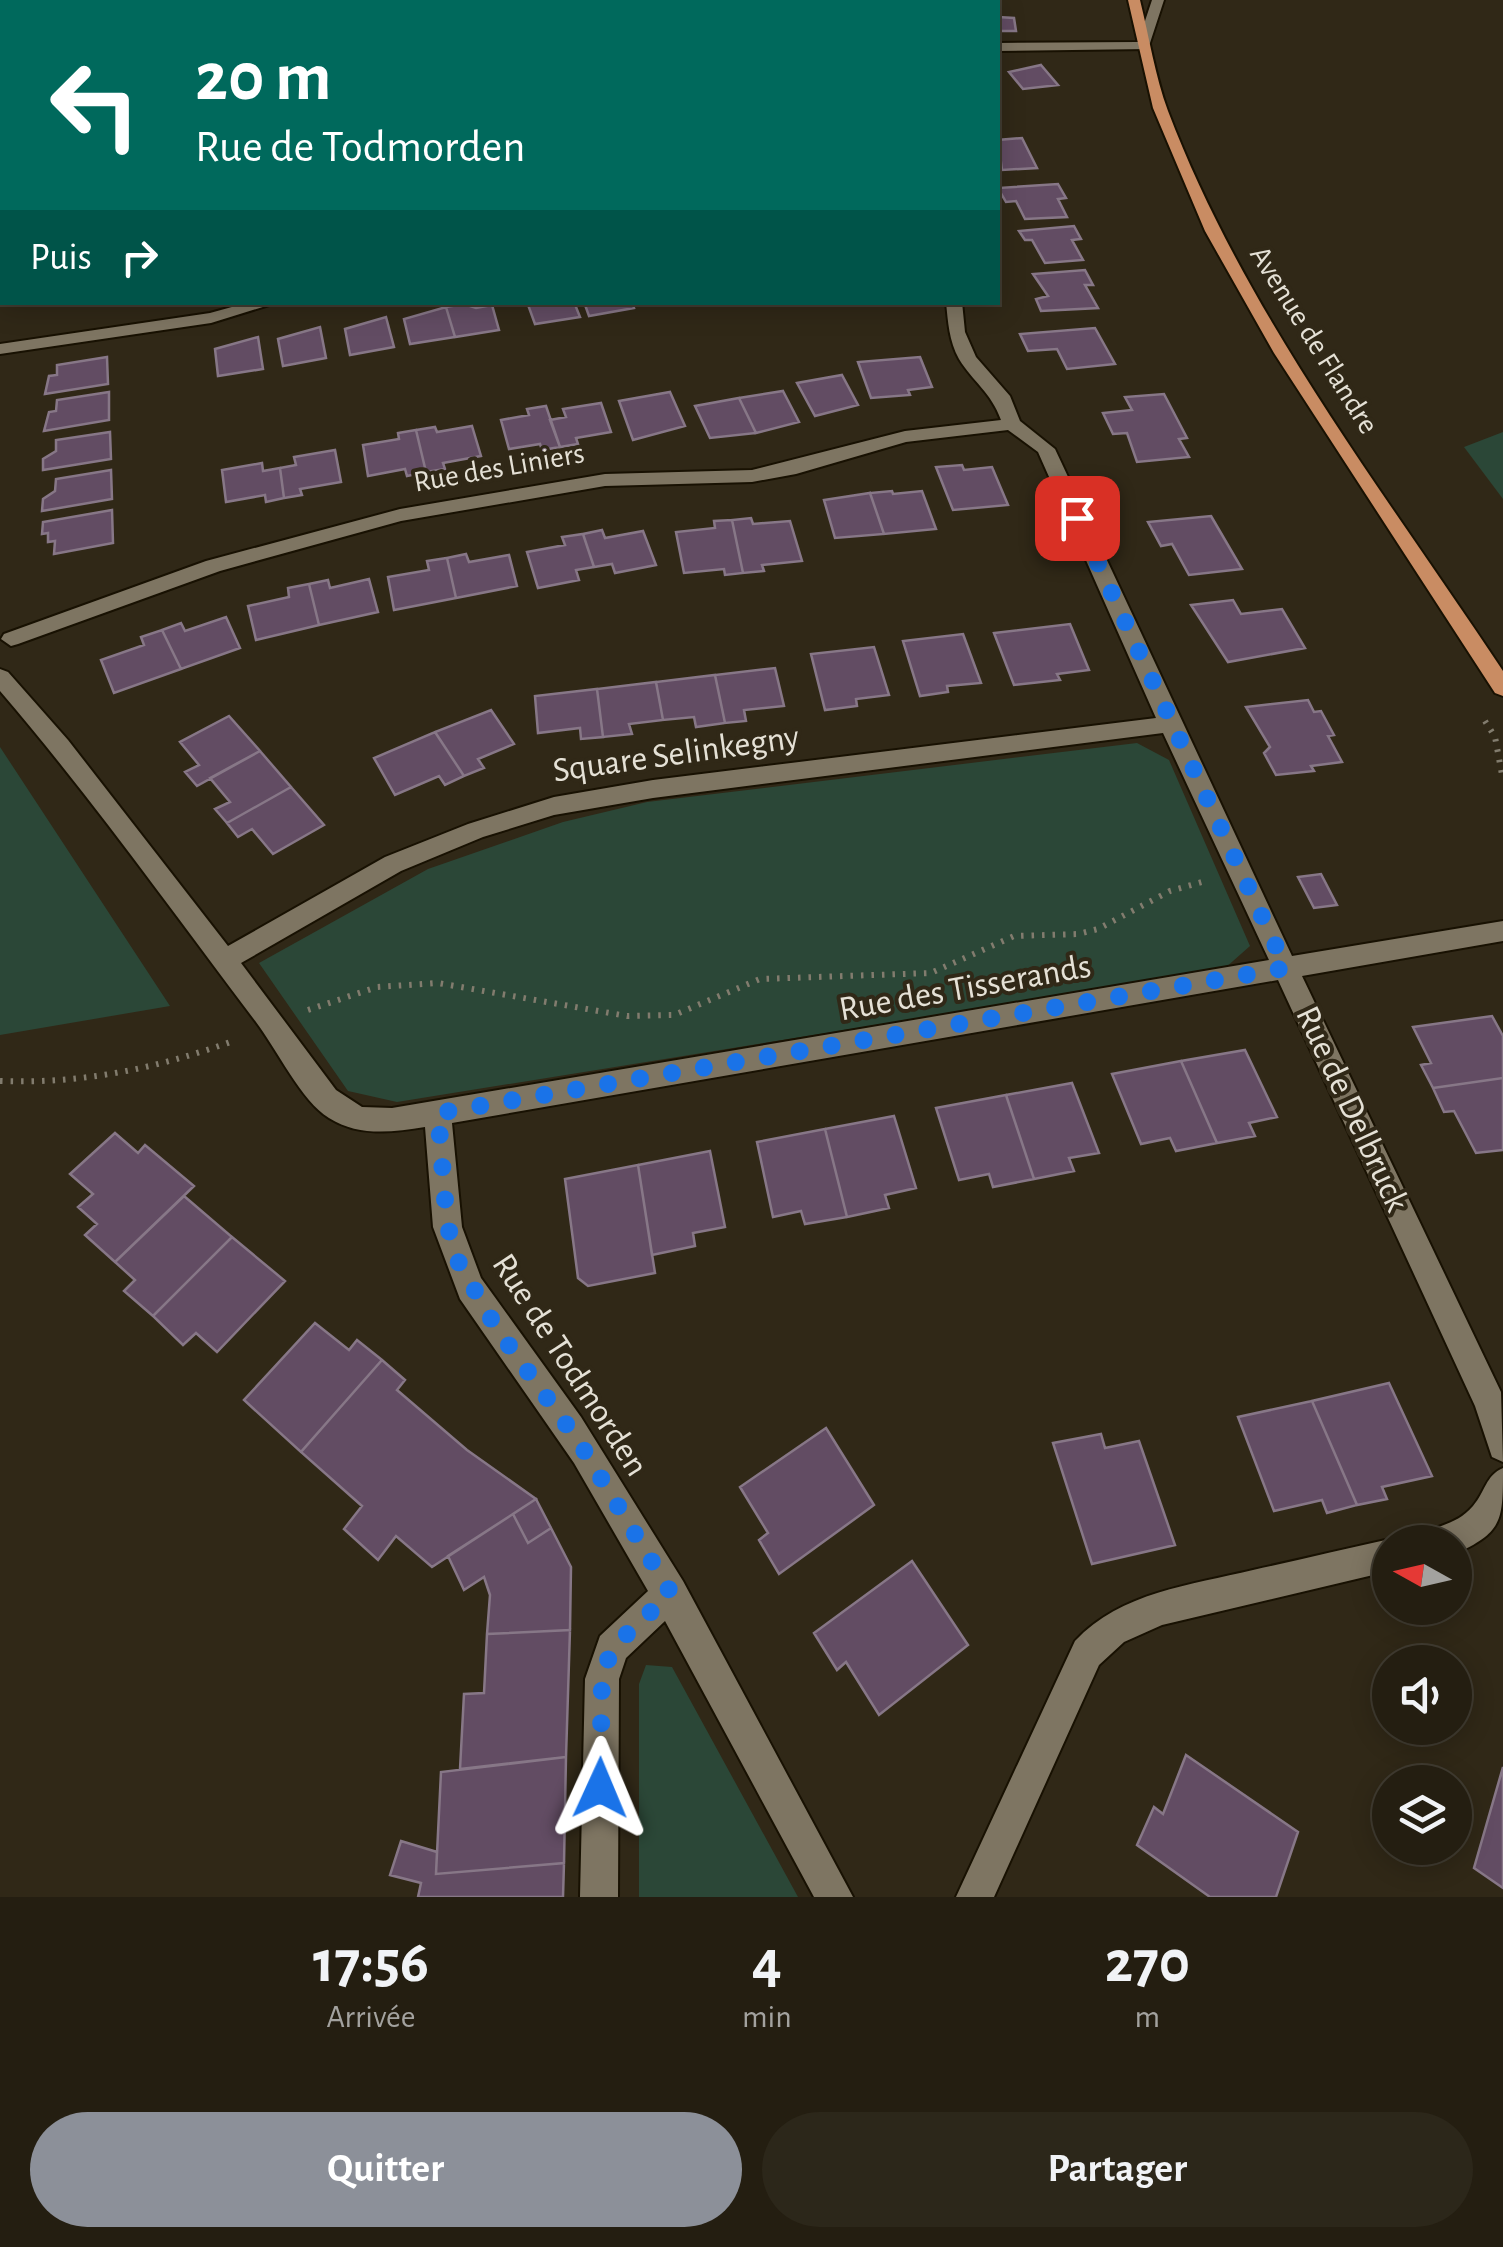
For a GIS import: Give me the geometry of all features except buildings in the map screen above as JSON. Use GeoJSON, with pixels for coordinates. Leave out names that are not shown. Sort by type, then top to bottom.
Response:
{"type":"FeatureCollection","features":[{"type":"Feature","properties":{"kind":"main road","name":"Avenue de Flandre"},"geometry":{"type":"LineString","coordinates":[[1136,2],[1144,46],[1172,140],[1241,284],[1501,683]]}},
{"type":"Feature","properties":{"kind":"street"},"geometry":{"type":"LineString","coordinates":[[1000,47],[1144,46],[1158,0]]}},
{"type":"Feature","properties":{"kind":"street"},"geometry":{"type":"LineString","coordinates":[[0,148],[0,188]]}},
{"type":"Feature","properties":{"kind":"street"},"geometry":{"type":"LineString","coordinates":[[0,348],[211,318],[260,305]]}},
{"type":"Feature","properties":{"kind":"street","name":"Rue de Delbruck"},"geometry":{"type":"LineString","coordinates":[[954,305],[955,325],[968,359],[1001,396],[1012,424],[1046,450],[1170,724],[1490,1403],[1503,1446]]}},
{"type":"Feature","properties":{"kind":"street","name":"Rue des Liniers"},"geometry":{"type":"LineString","coordinates":[[5,634],[213,566],[400,516],[605,480],[752,476],[796,468],[905,436],[1012,424]]}},
{"type":"Feature","properties":{"kind":"street"},"geometry":{"type":"LineString","coordinates":[[0,661],[10,648],[5,634]]}},
{"type":"Feature","properties":{"kind":"street"},"geometry":{"type":"LineString","coordinates":[[0,677],[29,707],[274,1025],[326,1099],[339,1110],[362,1118],[392,1120],[438,1113]]}},
{"type":"Feature","properties":{"kind":"street","name":"Square Selinkegny"},"geometry":{"type":"LineString","coordinates":[[224,960],[394,864],[536,810],[653,789],[1170,724]]}},
{"type":"Feature","properties":{"kind":"street","name":"Rue des Tisserands"},"geometry":{"type":"LineString","coordinates":[[438,1113],[1503,931]]}},
{"type":"Feature","properties":{"kind":"street","name":"Rue de Todmorden"},"geometry":{"type":"LineString","coordinates":[[438,1113],[447,1224],[458,1261],[497,1329],[579,1442],[671,1593],[834,1897]]}},
{"type":"Feature","properties":{"kind":"street"},"geometry":{"type":"LineString","coordinates":[[1472,1529],[1501,1498]]}},
{"type":"Feature","properties":{"kind":"street"},"geometry":{"type":"LineString","coordinates":[[975,1897],[1086,1652],[1105,1632],[1128,1618],[1162,1608],[1372,1558]]}},
{"type":"Feature","properties":{"kind":"street"},"geometry":{"type":"LineString","coordinates":[[599,1897],[602,1678],[612,1648],[671,1593]]}},
{"type":"Feature","properties":{"kind":"path"},"geometry":{"type":"LineString","coordinates":[[0,1081],[82,1083],[160,1068],[327,1002],[394,982],[440,981],[625,1015],[662,1018],[690,1012],[734,987],[760,979],[931,973],[957,968],[998,941],[1035,933],[1082,934],[1115,921],[1154,895],[1177,886],[1243,876]]}},
{"type":"Feature","properties":{"kind":"green space"},"geometry":{"type":"Polygon","coordinates":[[[1503,432],[1503,499],[1464,447],[1503,432]]]}},
{"type":"Feature","properties":{"kind":"green space"},"geometry":{"type":"Polygon","coordinates":[[[1137,743],[1169,760],[1250,946],[1224,969],[397,1102],[348,1091],[259,963],[428,869],[563,822],[647,802],[1137,743]]]}},
{"type":"Feature","properties":{"kind":"green space"},"geometry":{"type":"Polygon","coordinates":[[[0,747],[170,1006],[0,1035],[0,747]]]}},
{"type":"Feature","properties":{"kind":"green space"},"geometry":{"type":"Polygon","coordinates":[[[646,1665],[672,1667],[798,1897],[639,1897],[639,1684],[646,1665]]]}},
{"type":"Feature","properties":{"kind":"route"},"geometry":{"type":"LineString","coordinates":[[600,1788],[602,1678],[612,1648],[671,1593],[579,1442],[543,1387],[497,1329],[458,1261],[447,1224],[438,1113],[1286,968],[1077,518]]}}]}
